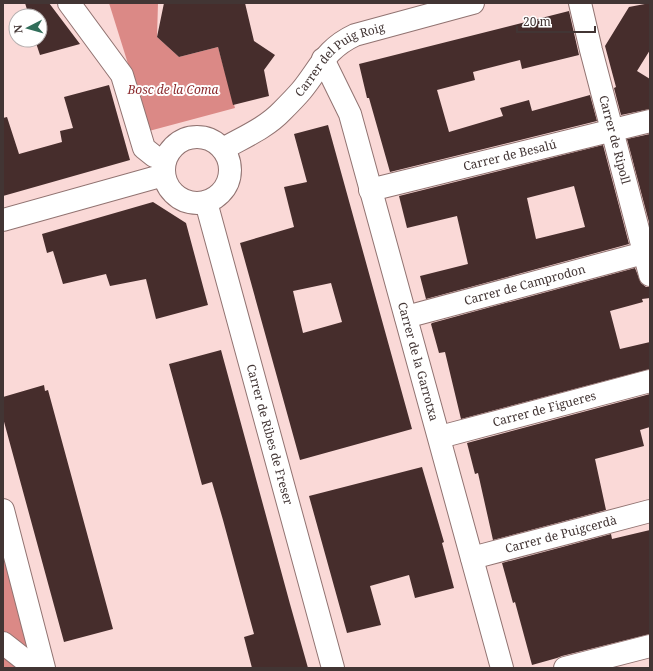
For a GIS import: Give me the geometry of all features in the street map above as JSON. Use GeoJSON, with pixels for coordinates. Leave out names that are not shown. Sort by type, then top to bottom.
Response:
{"type":"FeatureCollection","features":[{"type":"Feature","properties":{"kind":"street"},"geometry":{"type":"LineString","coordinates":[[69,3],[122,75],[144,148],[164,167]]}},
{"type":"Feature","properties":{"kind":"street","name":"Carrer del Puig Roig"},"geometry":{"type":"LineString","coordinates":[[223,149],[274,119],[301,91],[323,59],[334,47],[345,39],[473,3]]}},
{"type":"Feature","properties":{"kind":"street","name":"Carrer de Ripoll"},"geometry":{"type":"LineString","coordinates":[[580,3],[650,275]]}},
{"type":"Feature","properties":{"kind":"street","name":"Carrer de la Garrotxa"},"geometry":{"type":"LineString","coordinates":[[323,59],[350,114],[440,437],[502,668]]}},
{"type":"Feature","properties":{"kind":"street","name":"Carrer de Besalú"},"geometry":{"type":"LineString","coordinates":[[370,190],[650,121]]}},
{"type":"Feature","properties":{"kind":"street"},"geometry":{"type":"LineString","coordinates":[[197,137],[208,138],[216,142],[223,149],[230,164],[230,175],[223,190],[214,199],[206,202],[193,203],[181,199],[169,189],[164,167],[168,153],[173,147],[186,138],[197,137]]}},
{"type":"Feature","properties":{"kind":"street"},"geometry":{"type":"LineString","coordinates":[[3,220],[164,167]]}},
{"type":"Feature","properties":{"kind":"street","name":"Carrer de Ribes de Freser"},"geometry":{"type":"LineString","coordinates":[[206,202],[333,668]]}},
{"type":"Feature","properties":{"kind":"street","name":"Carrer de Camprodon"},"geometry":{"type":"LineString","coordinates":[[406,317],[644,253]]}},
{"type":"Feature","properties":{"kind":"street","name":"Carrer de Figueres"},"geometry":{"type":"LineString","coordinates":[[440,437],[650,382]]}},
{"type":"Feature","properties":{"kind":"street"},"geometry":{"type":"LineString","coordinates":[[3,510],[44,668]]}},
{"type":"Feature","properties":{"kind":"street","name":"Carrer de Puigcerdà"},"geometry":{"type":"LineString","coordinates":[[472,558],[650,511]]}},
{"type":"Feature","properties":{"kind":"street"},"geometry":{"type":"LineString","coordinates":[[3,643],[35,668]]}},
{"type":"Feature","properties":{"kind":"street"},"geometry":{"type":"LineString","coordinates":[[565,668],[650,646]]}},
{"type":"Feature","properties":{"kind":"green space","name":"Bosc de la Coma"},"geometry":{"type":"Polygon","coordinates":[[[109,3],[158,3],[157,37],[179,57],[218,47],[235,108],[149,131],[109,3]]]}},
{"type":"Feature","properties":{"kind":"green space"},"geometry":{"type":"Polygon","coordinates":[[[3,535],[34,668],[3,668],[3,535]]]}},
{"type":"Feature","properties":{"kind":"building"},"geometry":{"type":"Polygon","coordinates":[[[25,3],[49,3],[80,44],[40,55],[38,48],[48,48],[48,8],[27,8],[25,3]]]}},
{"type":"Feature","properties":{"kind":"building"},"geometry":{"type":"Polygon","coordinates":[[[164,3],[245,3],[254,41],[275,55],[264,70],[269,96],[233,105],[218,47],[179,57],[157,37],[164,3]]]}},
{"type":"Feature","properties":{"kind":"building"},"geometry":{"type":"Polygon","coordinates":[[[650,3],[650,50],[637,71],[650,79],[650,109],[621,115],[614,88],[616,87],[605,46],[629,7],[650,3]]]}},
{"type":"Feature","properties":{"kind":"building"},"geometry":{"type":"Polygon","coordinates":[[[569,11],[579,55],[522,69],[520,60],[473,72],[475,80],[437,90],[449,132],[503,116],[500,108],[529,100],[532,111],[590,95],[597,121],[390,172],[369,98],[367,98],[359,64],[569,11]]]}},
{"type":"Feature","properties":{"kind":"building"},"geometry":{"type":"Polygon","coordinates":[[[109,85],[130,160],[3,196],[3,118],[7,117],[19,154],[62,142],[60,131],[73,128],[64,97],[109,85]]]}},
{"type":"Feature","properties":{"kind":"building"},"geometry":{"type":"Polygon","coordinates":[[[328,125],[412,429],[300,460],[240,243],[294,227],[284,187],[307,182],[294,134],[328,125]],[[331,283],[293,291],[303,333],[342,322],[331,283]]]}},
{"type":"Feature","properties":{"kind":"building"},"geometry":{"type":"Polygon","coordinates":[[[650,134],[650,226],[627,139],[650,134]]]}},
{"type":"Feature","properties":{"kind":"building"},"geometry":{"type":"Polygon","coordinates":[[[603,145],[629,244],[426,299],[420,276],[468,264],[457,216],[407,228],[399,196],[603,145]],[[574,186],[527,198],[536,239],[585,227],[574,186]]]}},
{"type":"Feature","properties":{"kind":"building"},"geometry":{"type":"Polygon","coordinates":[[[153,202],[186,223],[208,305],[156,319],[146,279],[110,286],[106,274],[63,284],[53,251],[47,253],[42,234],[153,202]]]}},
{"type":"Feature","properties":{"kind":"building"},"geometry":{"type":"Polygon","coordinates":[[[635,268],[641,283],[646,287],[650,287],[650,298],[642,299],[643,302],[610,311],[620,349],[650,342],[650,369],[461,419],[445,352],[439,353],[431,324],[432,323],[635,268]]]}},
{"type":"Feature","properties":{"kind":"building"},"geometry":{"type":"Polygon","coordinates":[[[221,350],[308,668],[252,668],[244,637],[254,634],[223,520],[212,482],[202,485],[169,364],[221,350]]]}},
{"type":"Feature","properties":{"kind":"building"},"geometry":{"type":"Polygon","coordinates":[[[44,385],[45,391],[48,390],[113,629],[64,642],[3,418],[3,397],[44,385]]]}},
{"type":"Feature","properties":{"kind":"building"},"geometry":{"type":"Polygon","coordinates":[[[650,394],[650,427],[640,430],[644,446],[595,459],[606,510],[493,540],[478,473],[475,474],[467,443],[650,394]]]}},
{"type":"Feature","properties":{"kind":"building"},"geometry":{"type":"Polygon","coordinates":[[[422,467],[444,542],[442,543],[454,588],[415,598],[409,575],[370,586],[381,625],[347,633],[309,496],[422,467]]]}},
{"type":"Feature","properties":{"kind":"building"},"geometry":{"type":"Polygon","coordinates":[[[650,530],[650,634],[532,665],[515,602],[513,603],[502,563],[611,534],[612,539],[650,530]]]}}]}
